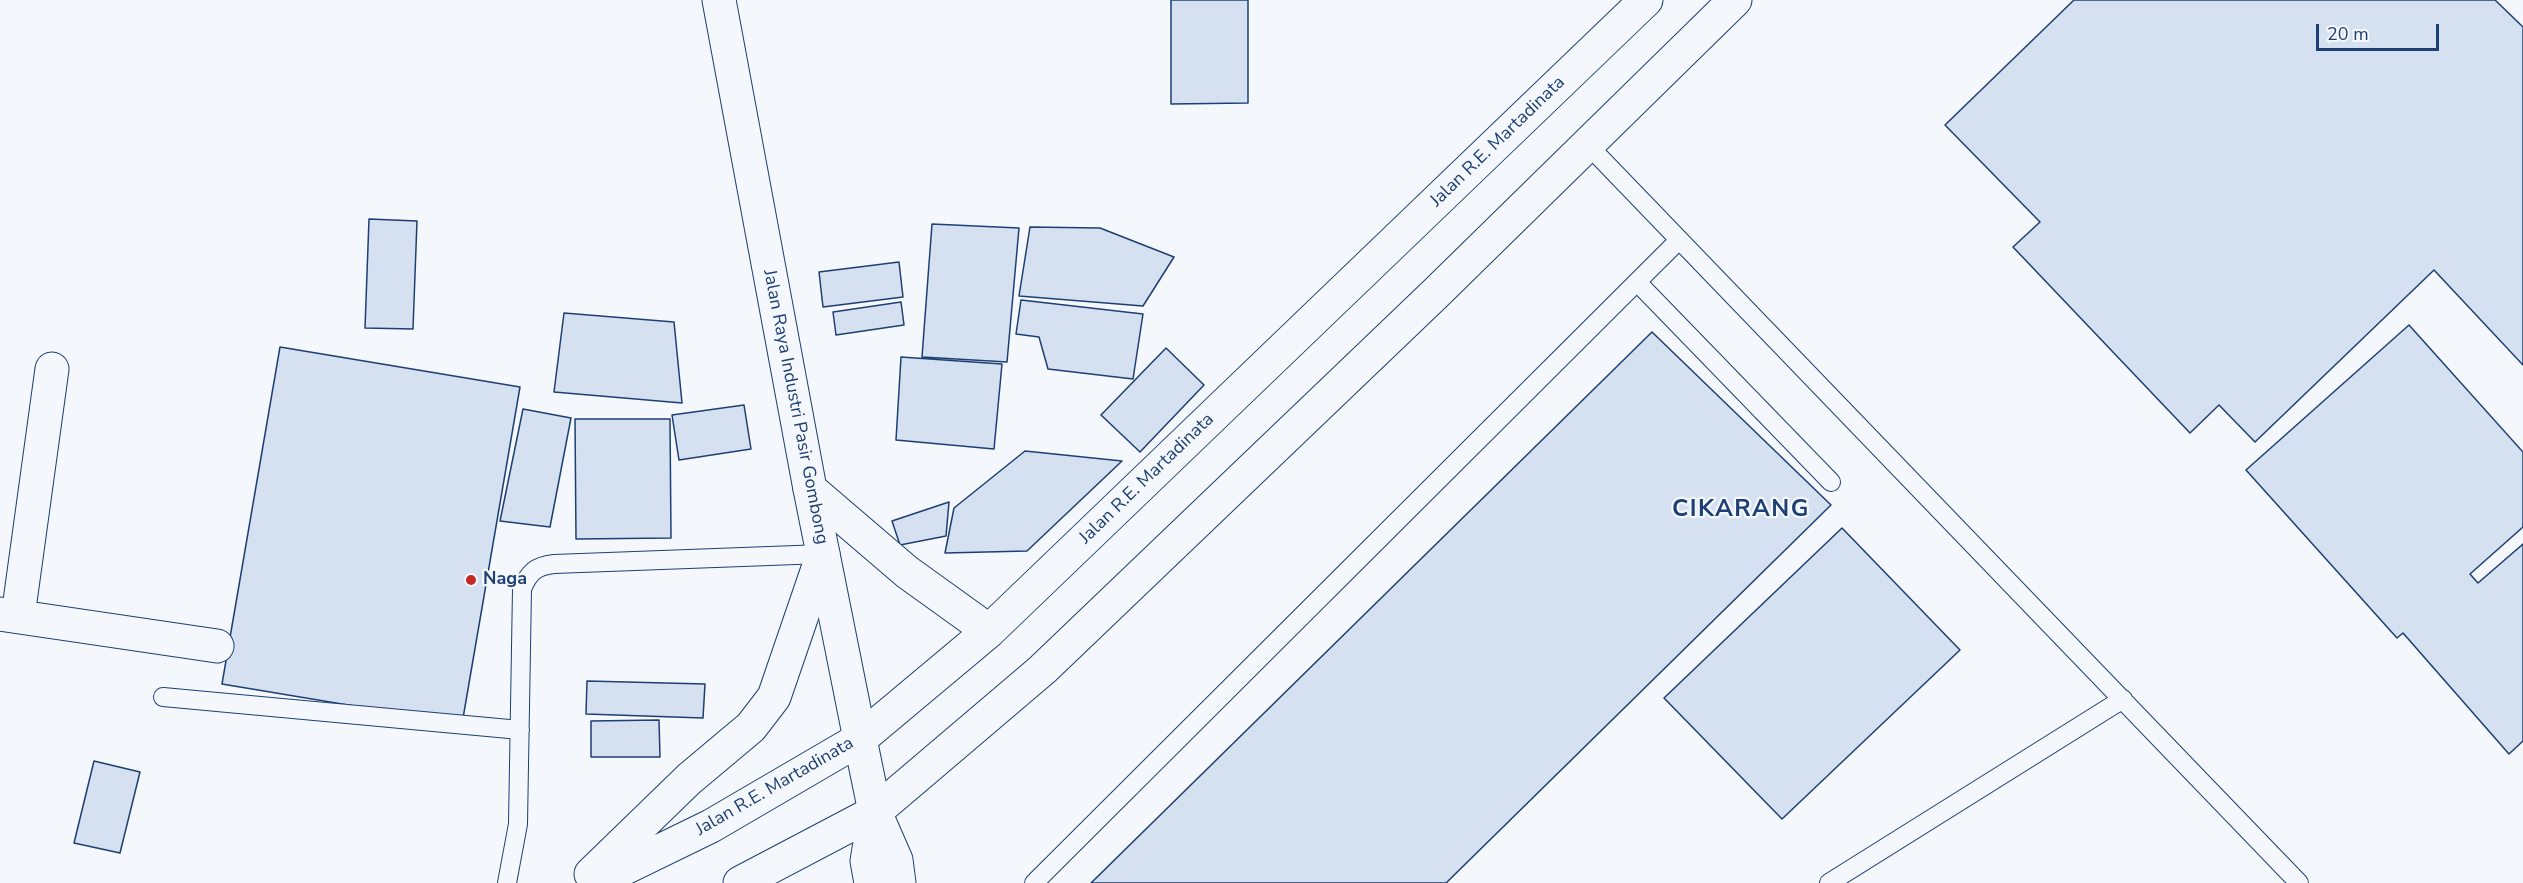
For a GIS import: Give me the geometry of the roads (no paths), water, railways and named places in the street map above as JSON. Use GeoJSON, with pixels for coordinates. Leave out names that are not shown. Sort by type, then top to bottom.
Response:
{"type":"FeatureCollection","features":[{"type":"Feature","properties":{"kind":"main road","name":"Jalan Raya Industri Pasir Gombong"},"geometry":{"type":"LineString","coordinates":[[719,0],[810,489],[875,813],[896,860],[899,883]]}},
{"type":"Feature","properties":{"kind":"main road","name":"Jalan R.E. Martadinata"},"geometry":{"type":"LineString","coordinates":[[594,883],[711,826],[860,739],[988,631],[1646,0]]}},
{"type":"Feature","properties":{"kind":"main road"},"geometry":{"type":"LineString","coordinates":[[740,883],[875,813],[1042,670],[1291,433],[1735,0]]}},
{"type":"Feature","properties":{"kind":"main road"},"geometry":{"type":"LineString","coordinates":[[52,369],[9,615],[217,646]]}},
{"type":"Feature","properties":{"kind":"main road"},"geometry":{"type":"LineString","coordinates":[[810,489],[907,572],[988,631]]}},
{"type":"Feature","properties":{"kind":"main road"},"geometry":{"type":"LineString","coordinates":[[581,883],[689,779],[751,727],[774,697],[823,554]]}},
{"type":"Feature","properties":{"kind":"main road","name":"Jalan Raya Industri Pasir Gombong"},"geometry":{"type":"LineString","coordinates":[[871,883],[867,861],[875,813]]}},
{"type":"Feature","properties":{"kind":"lane"},"geometry":{"type":"LineString","coordinates":[[1587,144],[2299,883]]}},
{"type":"Feature","properties":{"kind":"lane"},"geometry":{"type":"LineString","coordinates":[[1034,883],[1680,240]]}},
{"type":"Feature","properties":{"kind":"lane"},"geometry":{"type":"LineString","coordinates":[[1638,283],[1831,482]]}},
{"type":"Feature","properties":{"kind":"lane"},"geometry":{"type":"LineString","coordinates":[[507,883],[518,824],[522,589],[533,570],[542,565],[554,564],[823,554]]}},
{"type":"Feature","properties":{"kind":"lane"},"geometry":{"type":"LineString","coordinates":[[163,697],[520,730]]}},
{"type":"Feature","properties":{"kind":"lane"},"geometry":{"type":"LineString","coordinates":[[1832,882],[2123,699]]}},
{"type":"Feature","properties":{"kind":"place","name":"Naga"},"geometry":{"type":"Point","coordinates":[471,580]}},
{"type":"Feature","properties":{"kind":"district","name":"CIKARANG"},"geometry":{"type":"Point","coordinates":[1741,510]}}]}
